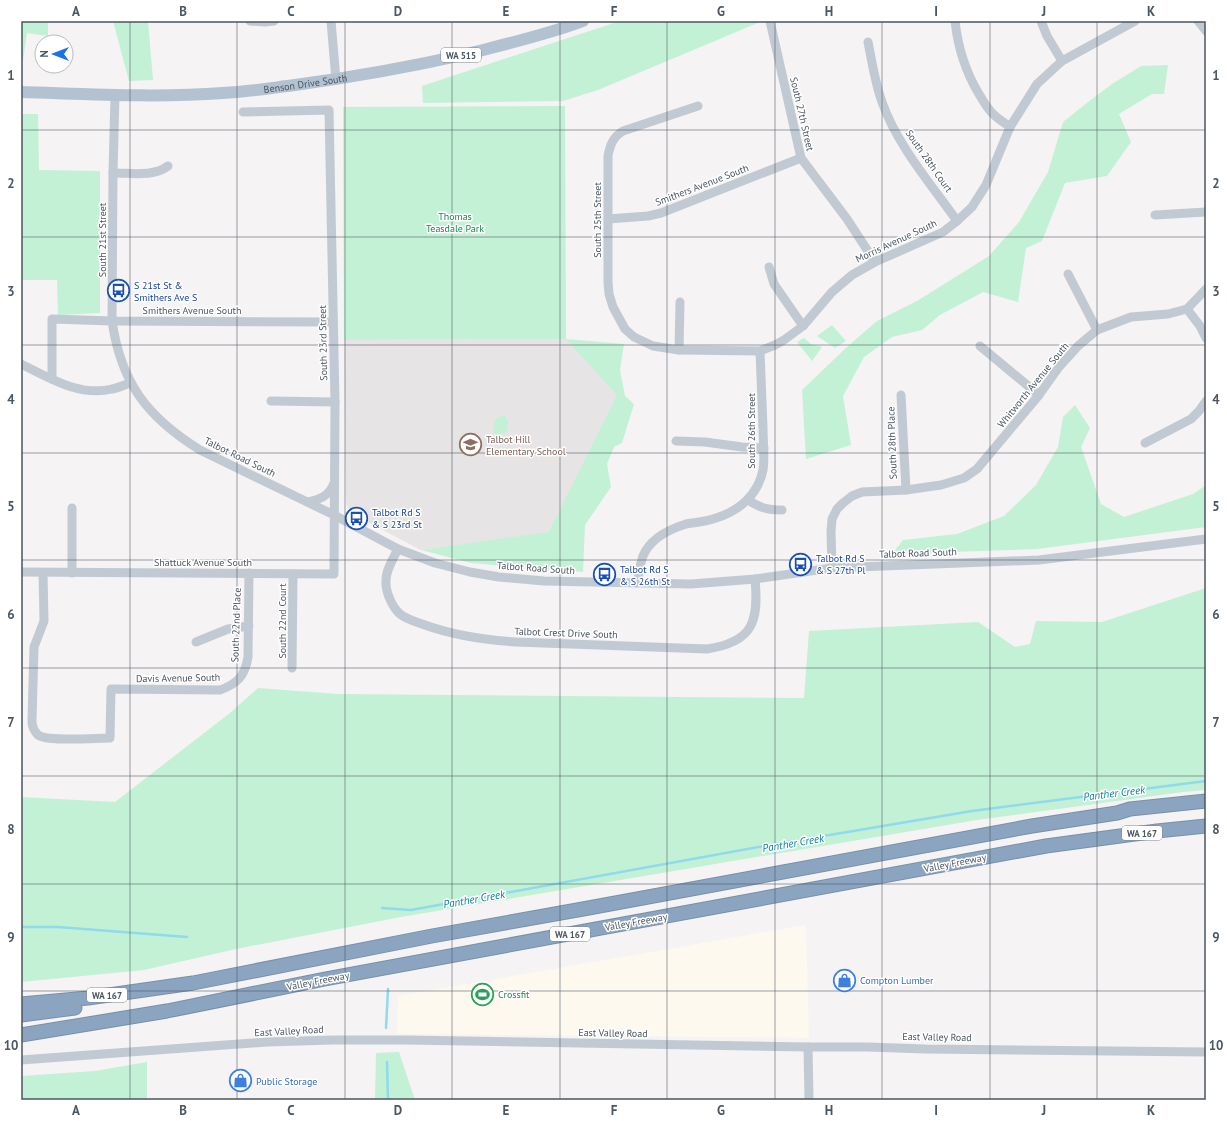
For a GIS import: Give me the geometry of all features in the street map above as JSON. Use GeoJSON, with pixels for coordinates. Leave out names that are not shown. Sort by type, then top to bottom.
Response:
{"type":"FeatureCollection","features":[{"type":"Feature","properties":{"kind":"highway","name":"WA 167"},"geometry":{"type":"LineString","coordinates":[[21,1004],[88,998],[193,983],[432,936],[1032,826],[1117,813],[1130,809],[1206,801]]}},
{"type":"Feature","properties":{"kind":"highway"},"geometry":{"type":"LineString","coordinates":[[1117,813],[1135,815],[1206,807]]}},
{"type":"Feature","properties":{"kind":"highway","name":"Valley Freeway"},"geometry":{"type":"LineString","coordinates":[[21,1035],[60,1030],[167,1011],[325,979],[1008,853],[1150,832],[1206,826]]}},
{"type":"Feature","properties":{"kind":"highway"},"geometry":{"type":"LineString","coordinates":[[21,1015],[165,994],[182,990],[193,983]]}},
{"type":"Feature","properties":{"kind":"highway"},"geometry":{"type":"LineString","coordinates":[[21,1026],[60,1030]]}},
{"type":"Feature","properties":{"kind":"main road","name":"Benson Drive South"},"geometry":{"type":"LineString","coordinates":[[21,92],[115,95],[193,95],[224,93],[336,80],[419,65],[504,45],[583,21]]}},
{"type":"Feature","properties":{"kind":"street"},"geometry":{"type":"LineString","coordinates":[[250,21],[274,21]]}},
{"type":"Feature","properties":{"kind":"street"},"geometry":{"type":"LineString","coordinates":[[330,21],[336,80]]}},
{"type":"Feature","properties":{"kind":"street","name":"South 27th Street"},"geometry":{"type":"LineString","coordinates":[[770,21],[801,158],[847,219],[875,262]]}},
{"type":"Feature","properties":{"kind":"street"},"geometry":{"type":"LineString","coordinates":[[955,21],[962,61],[971,81],[985,104],[994,114],[1010,127]]}},
{"type":"Feature","properties":{"kind":"street"},"geometry":{"type":"LineString","coordinates":[[1041,21],[1047,36],[1062,61]]}},
{"type":"Feature","properties":{"kind":"street","name":"Morris Avenue South"},"geometry":{"type":"LineString","coordinates":[[613,306],[625,330],[634,337],[653,346],[679,350],[760,351],[784,340],[802,326],[832,292],[852,275],[875,262],[943,232],[957,221],[972,207],[986,185],[1010,127],[1037,84],[1062,61],[1134,21]]}},
{"type":"Feature","properties":{"kind":"street"},"geometry":{"type":"LineString","coordinates":[[1198,21],[1206,31]]}},
{"type":"Feature","properties":{"kind":"street","name":"South 28th Court"},"geometry":{"type":"LineString","coordinates":[[868,42],[876,84],[882,103],[893,127],[903,145],[957,221]]}},
{"type":"Feature","properties":{"kind":"street","name":"South 21st Street"},"geometry":{"type":"LineString","coordinates":[[115,95],[112,321],[120,358],[130,383]]}},
{"type":"Feature","properties":{"kind":"street","name":"South 25th Street"},"geometry":{"type":"LineString","coordinates":[[613,306],[609,294],[608,282],[608,156],[610,145],[616,136],[623,131],[698,106]]}},
{"type":"Feature","properties":{"kind":"street","name":"South 23rd Street"},"geometry":{"type":"LineString","coordinates":[[243,112],[329,110],[335,402],[334,574]]}},
{"type":"Feature","properties":{"kind":"street","name":"Smithers Avenue South"},"geometry":{"type":"LineString","coordinates":[[608,219],[648,216],[661,213],[801,158]]}},
{"type":"Feature","properties":{"kind":"street"},"geometry":{"type":"LineString","coordinates":[[113,173],[152,173],[159,172],[168,166]]}},
{"type":"Feature","properties":{"kind":"street"},"geometry":{"type":"LineString","coordinates":[[1155,215],[1206,212]]}},
{"type":"Feature","properties":{"kind":"street"},"geometry":{"type":"LineString","coordinates":[[769,267],[774,284],[802,326]]}},
{"type":"Feature","properties":{"kind":"street"},"geometry":{"type":"LineString","coordinates":[[1068,274],[1097,330]]}},
{"type":"Feature","properties":{"kind":"street"},"geometry":{"type":"LineString","coordinates":[[1206,289],[1187,309],[1200,326],[1206,338]]}},
{"type":"Feature","properties":{"kind":"street"},"geometry":{"type":"LineString","coordinates":[[679,350],[680,302]]}},
{"type":"Feature","properties":{"kind":"street","name":"Whitworth Avenue South"},"geometry":{"type":"LineString","coordinates":[[832,568],[832,520],[837,509],[842,503],[852,496],[862,492],[906,490],[941,485],[964,478],[977,469],[1039,395],[1059,367],[1078,346],[1097,330],[1131,317],[1168,314],[1187,309]]}},
{"type":"Feature","properties":{"kind":"street","name":"Smithers Avenue South"},"geometry":{"type":"LineString","coordinates":[[52,379],[52,319],[112,321],[333,322]]}},
{"type":"Feature","properties":{"kind":"street"},"geometry":{"type":"LineString","coordinates":[[980,346],[1039,395]]}},
{"type":"Feature","properties":{"kind":"street","name":"South 26th Street"},"geometry":{"type":"LineString","coordinates":[[637,583],[643,556],[651,544],[661,535],[686,524],[716,518],[730,512],[748,500],[757,487],[763,470],[764,448],[760,351]]}},
{"type":"Feature","properties":{"kind":"street"},"geometry":{"type":"LineString","coordinates":[[21,364],[73,388],[87,391],[113,389],[130,383]]}},
{"type":"Feature","properties":{"kind":"street","name":"Talbot Road South"},"geometry":{"type":"LineString","coordinates":[[130,383],[150,411],[163,424],[200,450],[308,502],[398,549],[435,563],[499,578],[544,581],[691,584],[755,579],[832,568],[1039,560],[1206,539]]}},
{"type":"Feature","properties":{"kind":"street","name":"South 28th Place"},"geometry":{"type":"LineString","coordinates":[[901,395],[906,490]]}},
{"type":"Feature","properties":{"kind":"street"},"geometry":{"type":"LineString","coordinates":[[271,401],[335,402]]}},
{"type":"Feature","properties":{"kind":"street"},"geometry":{"type":"LineString","coordinates":[[1145,443],[1191,419],[1206,401]]}},
{"type":"Feature","properties":{"kind":"street"},"geometry":{"type":"LineString","coordinates":[[676,441],[705,442],[742,447],[764,448]]}},
{"type":"Feature","properties":{"kind":"street"},"geometry":{"type":"LineString","coordinates":[[308,502],[322,498],[331,490],[335,482]]}},
{"type":"Feature","properties":{"kind":"street"},"geometry":{"type":"LineString","coordinates":[[748,500],[758,507],[782,510]]}},
{"type":"Feature","properties":{"kind":"street"},"geometry":{"type":"LineString","coordinates":[[72,508],[72,572]]}},
{"type":"Feature","properties":{"kind":"street","name":"Talbot Crest Drive South"},"geometry":{"type":"LineString","coordinates":[[398,549],[388,570],[385,581],[387,593],[399,614],[410,620],[435,629],[486,640],[699,649],[719,647],[732,643],[742,637],[750,627],[756,614],[757,600],[755,579]]}},
{"type":"Feature","properties":{"kind":"street","name":"Shattuck Avenue South"},"geometry":{"type":"LineString","coordinates":[[21,572],[334,574]]}},
{"type":"Feature","properties":{"kind":"street","name":"Davis Avenue South"},"geometry":{"type":"LineString","coordinates":[[44,573],[44,621],[34,647],[32,721],[34,730],[38,735],[50,739],[110,738],[111,689],[220,690],[237,682],[241,676]]}},
{"type":"Feature","properties":{"kind":"street","name":"South 22nd Place"},"geometry":{"type":"LineString","coordinates":[[241,676],[246,667],[249,626],[249,573]]}},
{"type":"Feature","properties":{"kind":"street","name":"South 22nd Court"},"geometry":{"type":"LineString","coordinates":[[292,668],[293,574]]}},
{"type":"Feature","properties":{"kind":"street"},"geometry":{"type":"LineString","coordinates":[[196,642],[228,630],[249,626]]}},
{"type":"Feature","properties":{"kind":"street","name":"East Valley Road"},"geometry":{"type":"LineString","coordinates":[[21,1060],[267,1042],[333,1040],[1206,1052]]}},
{"type":"Feature","properties":{"kind":"street"},"geometry":{"type":"LineString","coordinates":[[808,1047],[809,1100]]}},
{"type":"Feature","properties":{"kind":"shaded area","name":"Talbot Hill Elementary School"},"geometry":{"type":"Polygon","coordinates":[[[566,339],[623,387],[554,533],[421,550],[352,514],[348,509],[346,503],[344,340],[566,339]]]}},
{"type":"Feature","properties":{"kind":"shaded area"},"geometry":{"type":"Polygon","coordinates":[[[806,925],[809,1038],[397,1034],[398,996],[806,925]]]}},
{"type":"Feature","properties":{"kind":"green space"},"geometry":{"type":"Polygon","coordinates":[[[21,21],[48,21],[48,34],[27,33],[23,60],[21,60],[21,21]]]}},
{"type":"Feature","properties":{"kind":"green space"},"geometry":{"type":"Polygon","coordinates":[[[113,21],[148,21],[153,80],[129,81],[113,21]]]}},
{"type":"Feature","properties":{"kind":"green space"},"geometry":{"type":"Polygon","coordinates":[[[620,21],[760,22],[598,90],[563,101],[423,103],[422,86],[620,21]]]}},
{"type":"Feature","properties":{"kind":"green space"},"geometry":{"type":"Polygon","coordinates":[[[1168,65],[1164,94],[1152,94],[1119,114],[1131,142],[1107,176],[1065,183],[1042,241],[1026,248],[1018,302],[983,292],[940,315],[922,330],[892,337],[864,357],[843,396],[851,445],[806,459],[802,390],[877,321],[917,301],[989,256],[1019,222],[1048,172],[1063,122],[1112,84],[1141,66],[1168,65]]]}},
{"type":"Feature","properties":{"kind":"green space","name":"Thomas Teasdale Park"},"geometry":{"type":"Polygon","coordinates":[[[565,106],[566,339],[344,340],[343,107],[565,106]]]}},
{"type":"Feature","properties":{"kind":"green space"},"geometry":{"type":"Polygon","coordinates":[[[21,114],[38,114],[39,170],[100,171],[100,313],[58,315],[57,280],[21,280],[21,114]]]}},
{"type":"Feature","properties":{"kind":"green space"},"geometry":{"type":"Polygon","coordinates":[[[832,325],[846,341],[835,348],[817,336],[832,325]]]}},
{"type":"Feature","properties":{"kind":"green space"},"geometry":{"type":"Polygon","coordinates":[[[804,338],[811,344],[822,347],[812,361],[797,342],[804,338]]]}},
{"type":"Feature","properties":{"kind":"green space"},"geometry":{"type":"Polygon","coordinates":[[[566,339],[624,344],[620,370],[625,396],[634,404],[622,443],[614,447],[607,464],[611,487],[585,525],[583,572],[471,563],[421,550],[549,532],[617,395],[566,339]]]}},
{"type":"Feature","properties":{"kind":"green space"},"geometry":{"type":"Polygon","coordinates":[[[1075,405],[1090,428],[1081,447],[1101,504],[1124,517],[1193,494],[1206,485],[1206,527],[1037,549],[892,554],[903,540],[957,534],[1004,516],[1036,485],[1058,447],[1063,417],[1075,405]]]}},
{"type":"Feature","properties":{"kind":"green space"},"geometry":{"type":"Polygon","coordinates":[[[501,416],[505,416],[508,421],[507,431],[501,435],[495,434],[493,430],[495,420],[501,416]]]}},
{"type":"Feature","properties":{"kind":"green space"},"geometry":{"type":"Polygon","coordinates":[[[1206,588],[1206,790],[977,820],[401,917],[236,949],[144,970],[21,982],[21,797],[115,802],[230,713],[258,688],[338,694],[804,698],[809,631],[978,622],[1015,647],[1030,644],[1036,621],[1102,622],[1206,588]]]}},
{"type":"Feature","properties":{"kind":"green space"},"geometry":{"type":"Polygon","coordinates":[[[399,1052],[415,1100],[375,1100],[376,1053],[399,1052]]]}},
{"type":"Feature","properties":{"kind":"green space"},"geometry":{"type":"Polygon","coordinates":[[[147,1062],[147,1100],[21,1100],[21,1076],[95,1071],[147,1062]]]}},
{"type":"Feature","properties":{"kind":"waterway","name":"Panther Creek"},"geometry":{"type":"LineString","coordinates":[[382,908],[411,910],[770,845],[972,811],[1206,781]]}},
{"type":"Feature","properties":{"kind":"waterway"},"geometry":{"type":"LineString","coordinates":[[21,927],[58,927],[187,937]]}},
{"type":"Feature","properties":{"kind":"waterway","name":"Panther Creek"},"geometry":{"type":"LineString","coordinates":[[386,1028],[388,989]]}},
{"type":"Feature","properties":{"kind":"waterway","name":"Panther Creek"},"geometry":{"type":"LineString","coordinates":[[387,1062],[388,1100]]}},
{"type":"Feature","properties":{"kind":"place","name":"S 21st St & Smithers Ave S"},"geometry":{"type":"Point","coordinates":[119,291]}},
{"type":"Feature","properties":{"kind":"place","name":"Talbot Hill Elementary School"},"geometry":{"type":"Point","coordinates":[471,445]}},
{"type":"Feature","properties":{"kind":"place","name":"Talbot Rd S & S 23rd St"},"geometry":{"type":"Point","coordinates":[357,518]}},
{"type":"Feature","properties":{"kind":"place","name":"Talbot Rd S & S 27th Pl"},"geometry":{"type":"Point","coordinates":[801,564]}},
{"type":"Feature","properties":{"kind":"place","name":"Talbot Rd S & S 26th St"},"geometry":{"type":"Point","coordinates":[604,575]}},
{"type":"Feature","properties":{"kind":"place","name":"Compton Lumber"},"geometry":{"type":"Point","coordinates":[844,980]}},
{"type":"Feature","properties":{"kind":"place","name":"Crossfit"},"geometry":{"type":"Point","coordinates":[482,994]}},
{"type":"Feature","properties":{"kind":"place","name":"Public Storage"},"geometry":{"type":"Point","coordinates":[240,1081]}}]}
